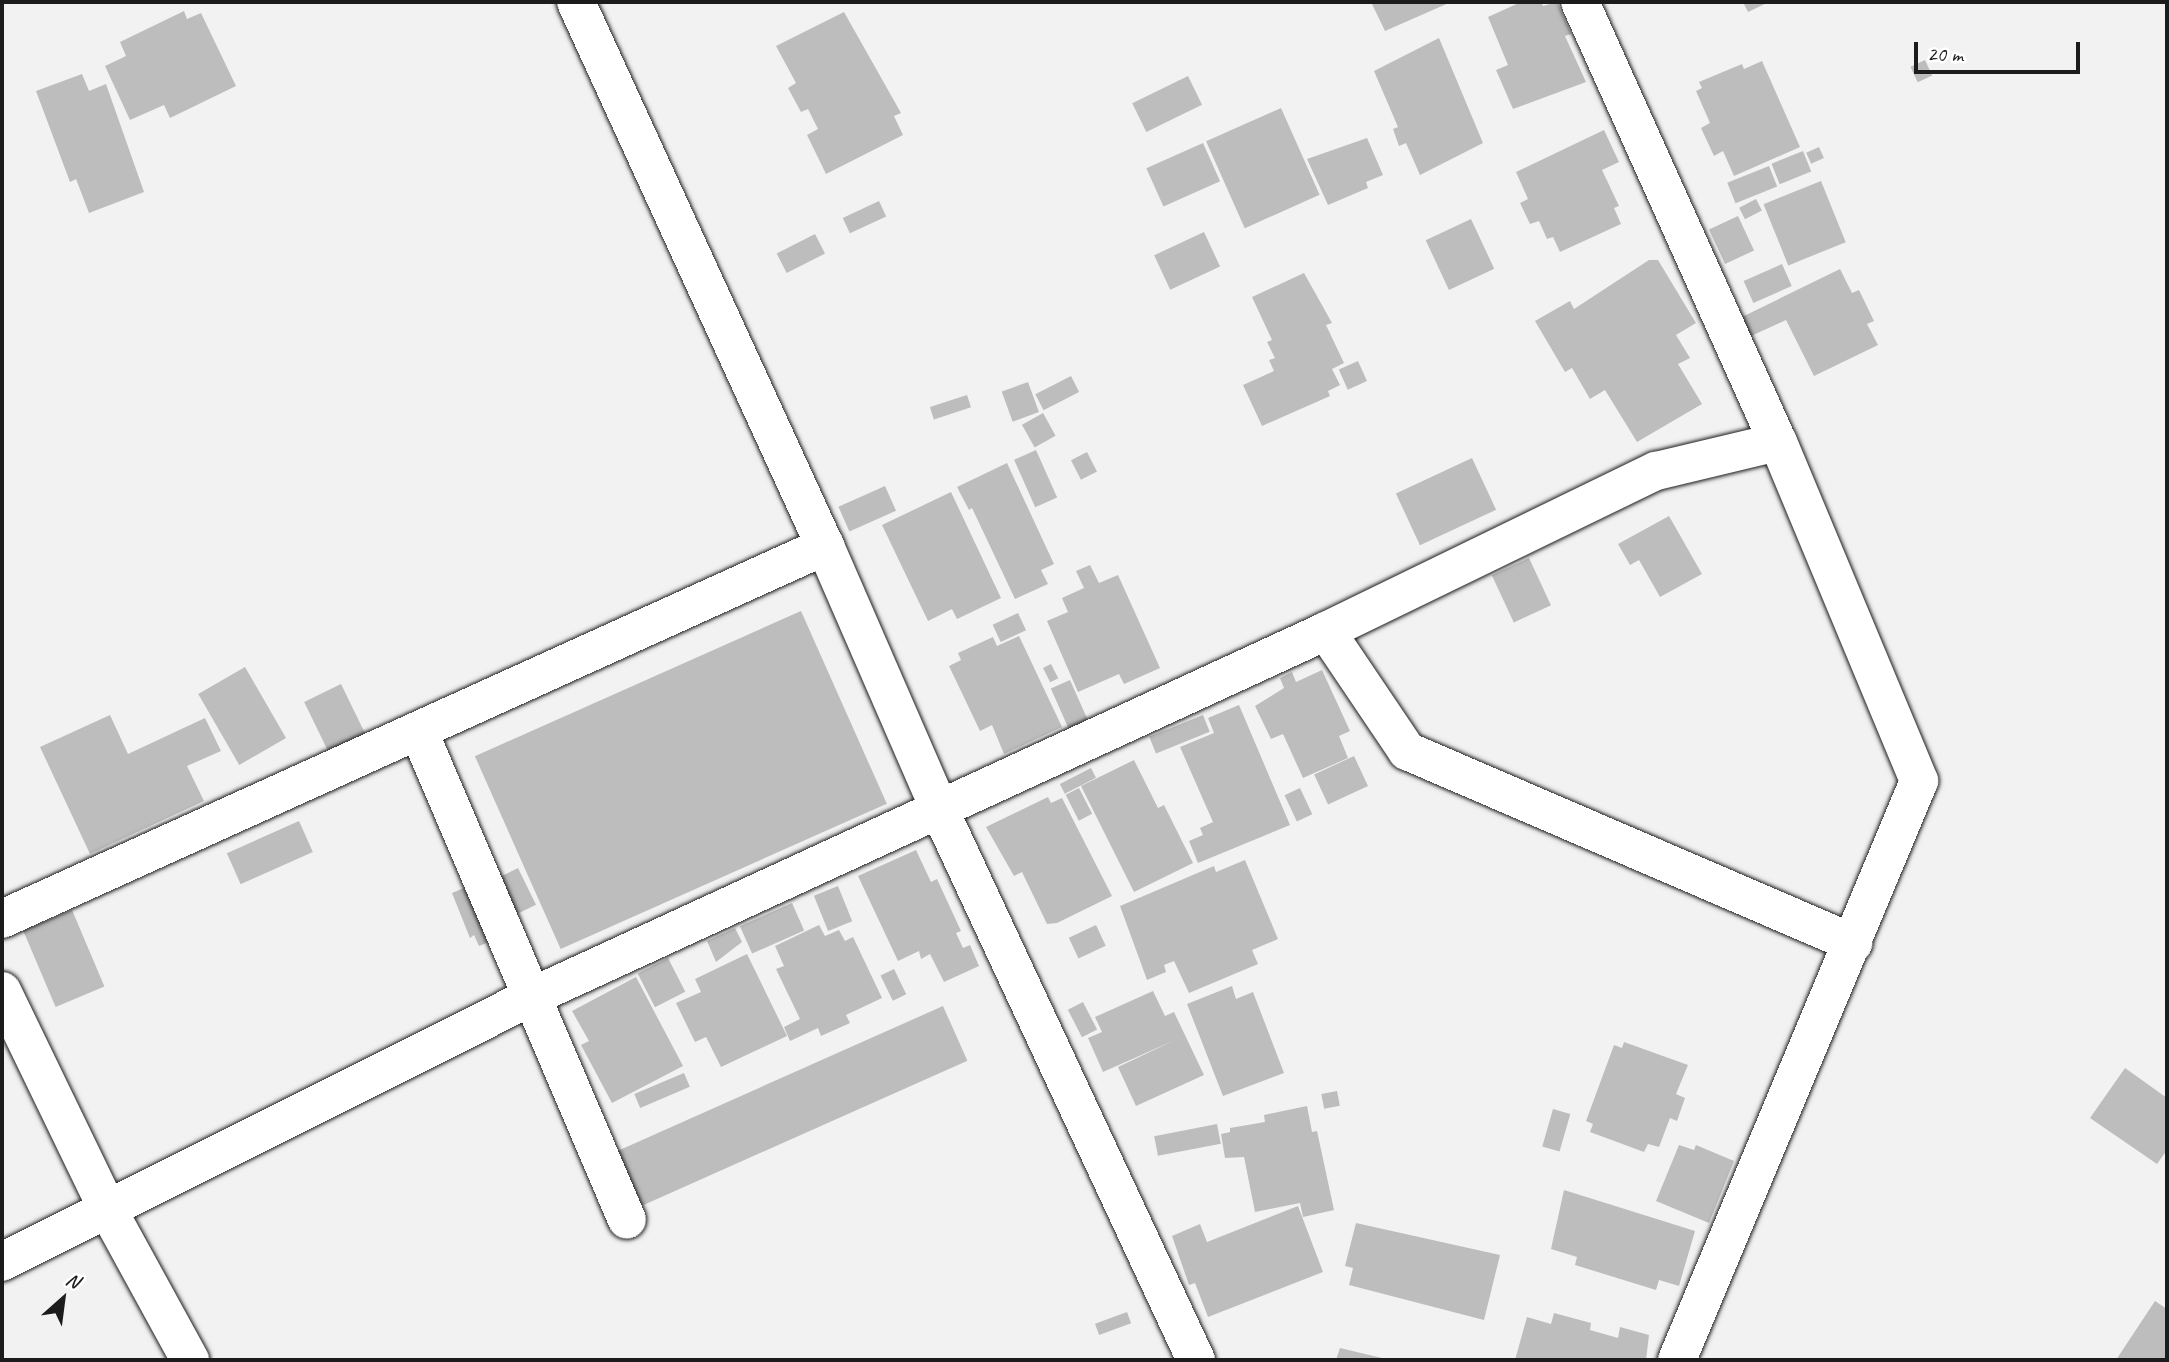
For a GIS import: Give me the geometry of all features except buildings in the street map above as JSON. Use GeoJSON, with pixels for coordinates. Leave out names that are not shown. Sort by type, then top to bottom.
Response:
{"type":"FeatureCollection","features":[{"type":"Feature","properties":{"kind":"street"},"geometry":{"type":"LineString","coordinates":[[576,2],[825,546],[940,811],[1196,1360]]}},
{"type":"Feature","properties":{"kind":"street"},"geometry":{"type":"LineString","coordinates":[[1580,2],[1778,442],[1919,781],[1677,1360]]}},
{"type":"Feature","properties":{"kind":"street"},"geometry":{"type":"LineString","coordinates":[[2,1262],[108,1212],[529,998],[1326,631],[1656,471],[1778,442]]}},
{"type":"Feature","properties":{"kind":"street"},"geometry":{"type":"LineString","coordinates":[[2,919],[825,546]]}},
{"type":"Feature","properties":{"kind":"street"},"geometry":{"type":"LineString","coordinates":[[1326,631],[1407,751],[1853,943]]}},
{"type":"Feature","properties":{"kind":"street"},"geometry":{"type":"LineString","coordinates":[[419,732],[529,998],[627,1220]]}},
{"type":"Feature","properties":{"kind":"street"},"geometry":{"type":"LineString","coordinates":[[2,990],[108,1212],[190,1360]]}}]}
